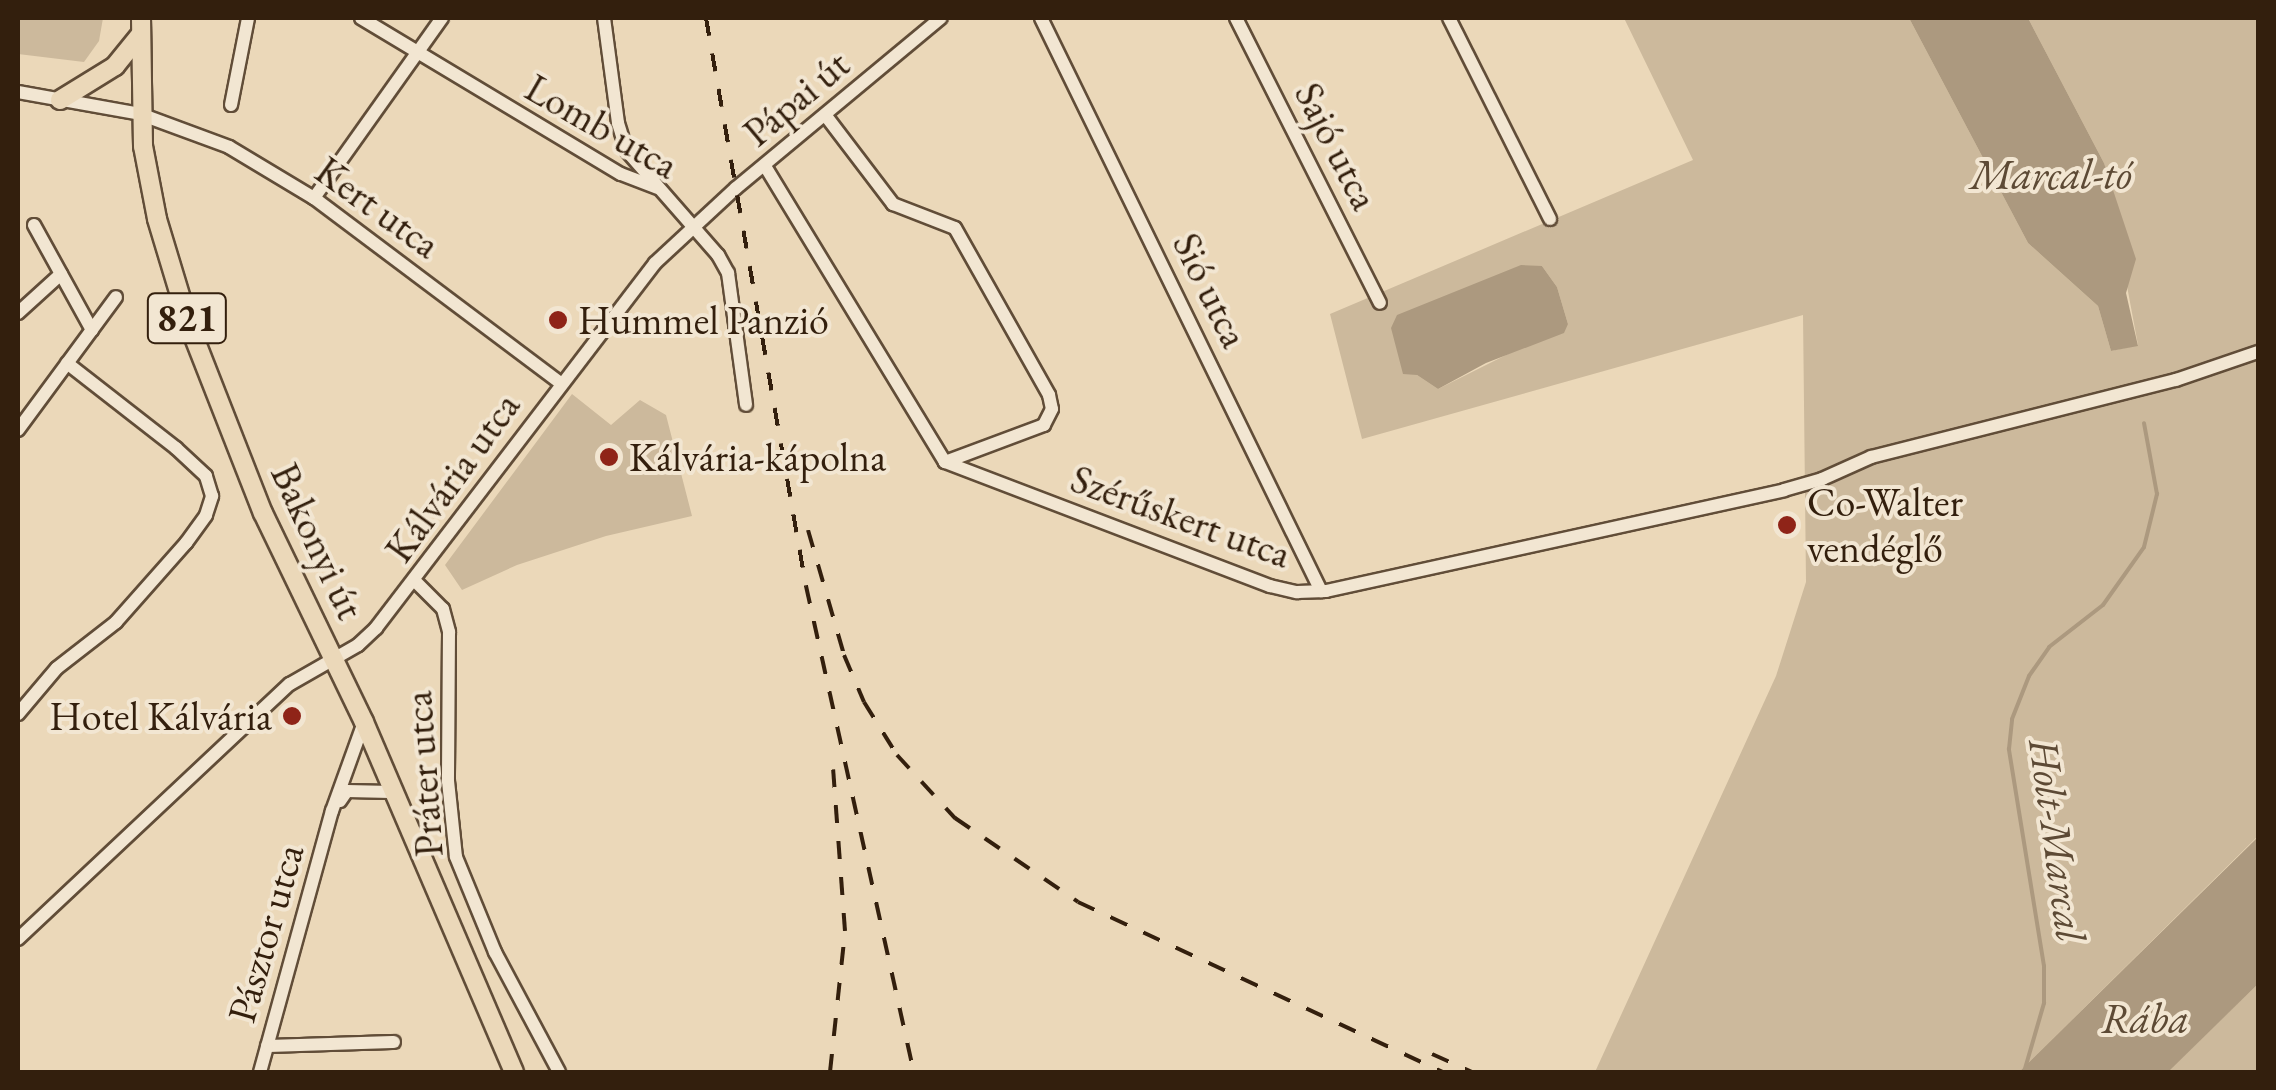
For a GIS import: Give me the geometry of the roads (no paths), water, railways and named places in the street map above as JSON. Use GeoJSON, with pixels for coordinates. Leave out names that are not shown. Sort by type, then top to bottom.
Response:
{"type":"FeatureCollection","features":[{"type":"Feature","properties":{"kind":"main road"},"geometry":{"type":"LineString","coordinates":[[60,100],[115,66],[140,26]]}},
{"type":"Feature","properties":{"kind":"main road","name":"Bakonyi út"},"geometry":{"type":"LineString","coordinates":[[140,26],[140,114],[157,219],[188,322],[263,513],[364,722],[514,1072]]}},
{"type":"Feature","properties":{"kind":"street"},"geometry":{"type":"LineString","coordinates":[[231,106],[248,18]]}},
{"type":"Feature","properties":{"kind":"street","name":"Lomb utca"},"geometry":{"type":"LineString","coordinates":[[361,18],[620,174],[660,189],[728,273],[746,405]]}},
{"type":"Feature","properties":{"kind":"street"},"geometry":{"type":"LineString","coordinates":[[314,198],[442,18]]}},
{"type":"Feature","properties":{"kind":"street"},"geometry":{"type":"LineString","coordinates":[[604,18],[618,124],[626,150],[660,189]]}},
{"type":"Feature","properties":{"kind":"street","name":"Pápai út"},"geometry":{"type":"LineString","coordinates":[[736,188],[941,18]]}},
{"type":"Feature","properties":{"kind":"street","name":"Sió utca"},"geometry":{"type":"LineString","coordinates":[[1040,18],[1321,591]]}},
{"type":"Feature","properties":{"kind":"street","name":"Sajó utca"},"geometry":{"type":"LineString","coordinates":[[1236,18],[1380,303]]}},
{"type":"Feature","properties":{"kind":"street"},"geometry":{"type":"LineString","coordinates":[[1449,18],[1550,220]]}},
{"type":"Feature","properties":{"kind":"street","name":"Kert utca"},"geometry":{"type":"LineString","coordinates":[[18,92],[140,114],[229,147],[314,198],[560,383]]}},
{"type":"Feature","properties":{"kind":"street"},"geometry":{"type":"LineString","coordinates":[[765,166],[944,462],[1044,424],[1052,409],[1049,395],[955,228],[893,204],[826,116]]}},
{"type":"Feature","properties":{"kind":"street","name":"Kálvária utca"},"geometry":{"type":"LineString","coordinates":[[18,939],[290,684],[334,659],[376,628],[416,582],[560,383],[656,263],[736,188]]}},
{"type":"Feature","properties":{"kind":"street"},"geometry":{"type":"LineString","coordinates":[[34,226],[92,330]]}},
{"type":"Feature","properties":{"kind":"street"},"geometry":{"type":"LineString","coordinates":[[18,313],[60,274]]}},
{"type":"Feature","properties":{"kind":"street"},"geometry":{"type":"LineString","coordinates":[[18,430],[116,298]]}},
{"type":"Feature","properties":{"kind":"street","name":"Szérűskert utca"},"geometry":{"type":"LineString","coordinates":[[944,462],[1270,586],[1297,592],[1321,591],[1784,490],[1872,457],[2212,370],[2258,352]]}},
{"type":"Feature","properties":{"kind":"street"},"geometry":{"type":"LineString","coordinates":[[18,714],[57,668],[116,622],[206,516],[212,496],[206,476],[68,363]]}},
{"type":"Feature","properties":{"kind":"street","name":"Práter utca"},"geometry":{"type":"LineString","coordinates":[[416,582],[442,609],[449,632],[448,781],[456,857],[496,952],[559,1072]]}},
{"type":"Feature","properties":{"kind":"street","name":"Pásztor utca"},"geometry":{"type":"LineString","coordinates":[[260,1072],[332,811],[364,722]]}},
{"type":"Feature","properties":{"kind":"street","name":"Pásztor utca"},"geometry":{"type":"LineString","coordinates":[[332,811],[347,791],[391,792]]}},
{"type":"Feature","properties":{"kind":"street"},"geometry":{"type":"LineString","coordinates":[[267,1046],[394,1042]]}},
{"type":"Feature","properties":{"kind":"water","name":"Marcal-tó"},"geometry":{"type":"Polygon","coordinates":[[[1909,18],[2028,18],[2104,163],[2136,259],[2126,293],[2138,346],[2111,351],[2098,306],[2028,243],[1909,18]]]}},
{"type":"Feature","properties":{"kind":"water"},"geometry":{"type":"Polygon","coordinates":[[[1521,265],[1542,266],[1557,287],[1568,324],[1564,333],[1486,363],[1438,389],[1417,375],[1403,374],[1391,328],[1397,315],[1521,265]]]}},
{"type":"Feature","properties":{"kind":"water","name":"Rába"},"geometry":{"type":"Polygon","coordinates":[[[2258,837],[2258,984],[2168,1072],[2019,1072],[2258,837]]]}},
{"type":"Feature","properties":{"kind":"waterway","name":"Holt-Marcal"},"geometry":{"type":"LineString","coordinates":[[2024,1072],[2044,1003],[2044,966],[2009,749],[2012,719],[2029,676],[2049,647],[2103,605],[2144,547],[2157,494],[2144,423]]}},
{"type":"Feature","properties":{"kind":"railway"},"geometry":{"type":"LineString","coordinates":[[706,18],[806,586],[914,1072]]}},
{"type":"Feature","properties":{"kind":"railway"},"geometry":{"type":"LineString","coordinates":[[808,530],[844,655],[864,702],[897,755],[955,818],[1078,902],[1442,1072]]}},
{"type":"Feature","properties":{"kind":"railway"},"geometry":{"type":"LineString","coordinates":[[830,1072],[845,931],[833,769]]}},
{"type":"Feature","properties":{"kind":"railway"},"geometry":{"type":"LineString","coordinates":[[1432,1054],[1472,1072]]}},
{"type":"Feature","properties":{"kind":"place","name":"Hummel Panzió"},"geometry":{"type":"Point","coordinates":[558,320]}},
{"type":"Feature","properties":{"kind":"place","name":"Kálvária-kápolna"},"geometry":{"type":"Point","coordinates":[609,457]}},
{"type":"Feature","properties":{"kind":"place","name":"Co-Walter vendéglő"},"geometry":{"type":"Point","coordinates":[1787,525]}},
{"type":"Feature","properties":{"kind":"place","name":"Hotel Kálvária"},"geometry":{"type":"Point","coordinates":[292,716]}}]}
